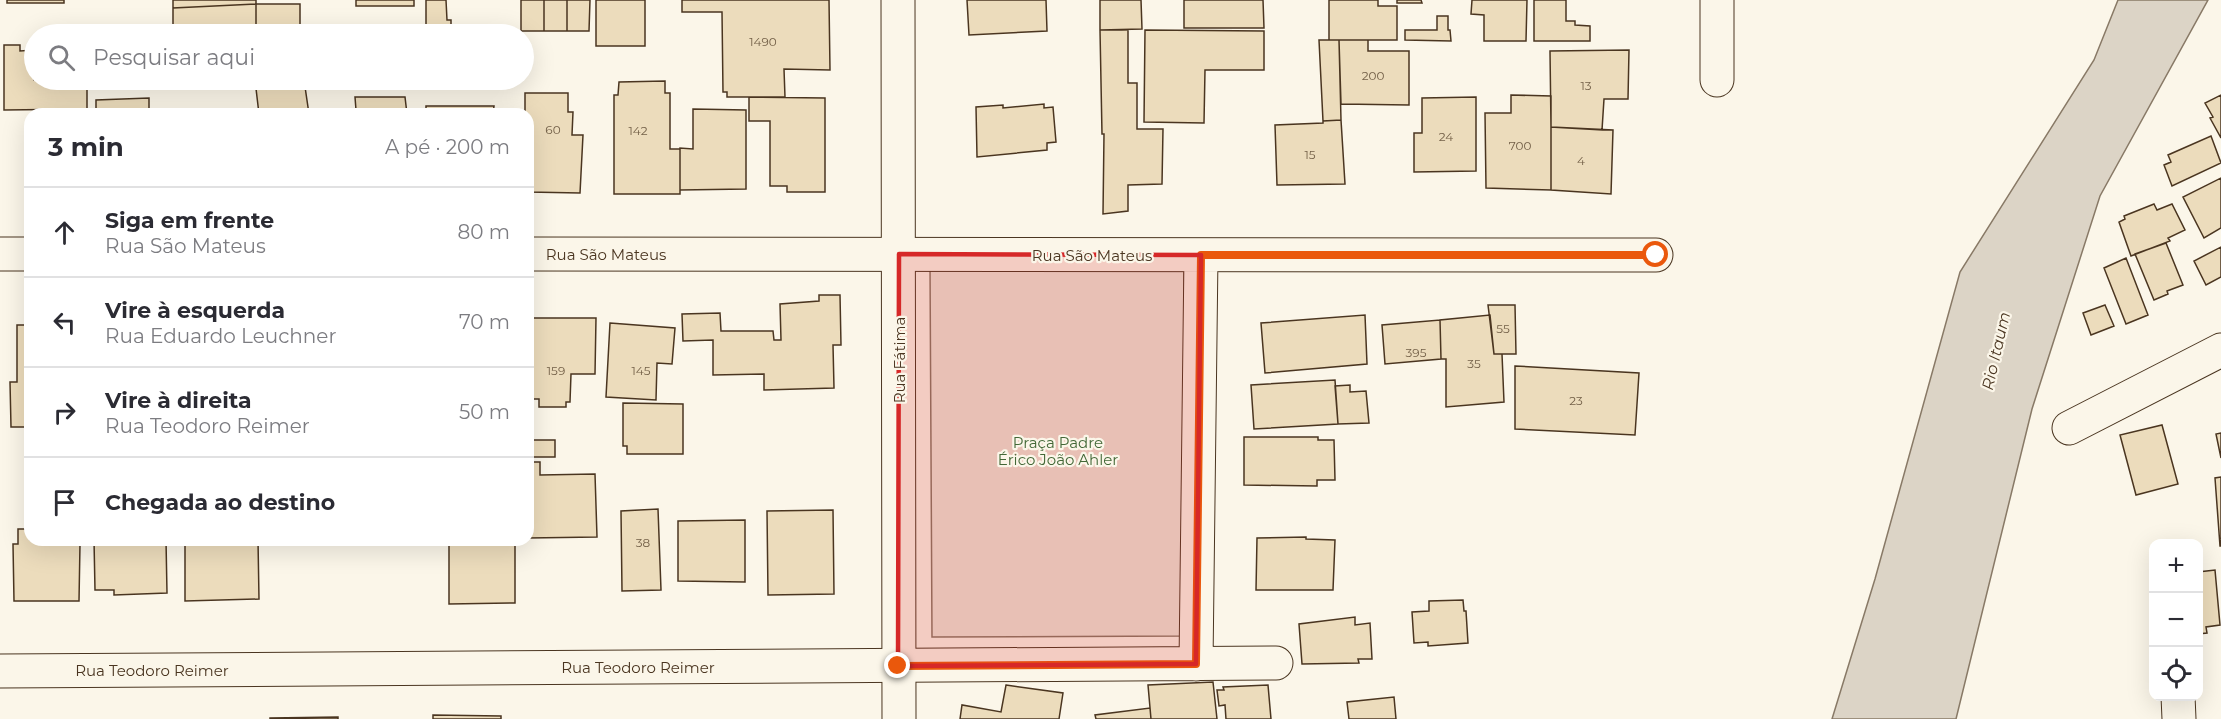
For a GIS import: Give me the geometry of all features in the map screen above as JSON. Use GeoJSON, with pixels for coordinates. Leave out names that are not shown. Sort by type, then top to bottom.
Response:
{"type":"FeatureCollection","features":[{"type":"Feature","properties":{"kind":"street","name":"Rua Fátima"},"geometry":{"type":"LineString","coordinates":[[898,0],[899,719]]}},
{"type":"Feature","properties":{"kind":"street"},"geometry":{"type":"LineString","coordinates":[[1717,0],[1717,80]]}},
{"type":"Feature","properties":{"kind":"street"},"geometry":{"type":"LineString","coordinates":[[0,254],[24,254]]}},
{"type":"Feature","properties":{"kind":"street","name":"Rua São Mateus"},"geometry":{"type":"LineString","coordinates":[[534,254],[1656,255]]}},
{"type":"Feature","properties":{"kind":"street"},"geometry":{"type":"LineString","coordinates":[[1196,664],[1201,255]]}},
{"type":"Feature","properties":{"kind":"street"},"geometry":{"type":"LineString","coordinates":[[2069,428],[2221,350]]}},
{"type":"Feature","properties":{"kind":"street","name":"Rua Teodoro Reimer"},"geometry":{"type":"LineString","coordinates":[[0,671],[1276,663]]}},
{"type":"Feature","properties":{"kind":"street"},"geometry":{"type":"LineString","coordinates":[[2178,701],[2179,719]]}},
{"type":"Feature","properties":{"kind":"highlighted area"},"geometry":{"type":"Polygon","coordinates":[[[899,254],[1201,255],[1196,664],[898,666],[899,254]]]}},
{"type":"Feature","properties":{"kind":"green space","name":"Praça Padre Érico João Ahler"},"geometry":{"type":"Polygon","coordinates":[[[1184,263],[1186,636],[932,637],[930,264],[1184,263]]]}},
{"type":"Feature","properties":{"kind":"water","name":"Rio Itaum"},"geometry":{"type":"Polygon","coordinates":[[[2118,0],[2208,0],[2100,196],[2032,409],[1956,719],[1832,719],[1875,579],[1960,272],[2094,60],[2118,0]]]}},
{"type":"Feature","properties":{"kind":"building"},"geometry":{"type":"Polygon","coordinates":[[[7,0],[64,0],[64,3],[7,3],[7,0]]]}},
{"type":"Feature","properties":{"kind":"building"},"geometry":{"type":"Polygon","coordinates":[[[173,0],[256,0],[256,4],[173,8],[173,0]]]}},
{"type":"Feature","properties":{"kind":"building"},"geometry":{"type":"Polygon","coordinates":[[[356,0],[414,0],[414,6],[356,6],[356,0]]]}},
{"type":"Feature","properties":{"kind":"building"},"geometry":{"type":"Polygon","coordinates":[[[426,0],[446,0],[447,20],[451,20],[451,24],[426,24],[426,0]]]}},
{"type":"Feature","properties":{"kind":"building"},"geometry":{"type":"Polygon","coordinates":[[[521,0],[544,0],[544,31],[534,31],[534,24],[521,24],[521,0]]]}},
{"type":"Feature","properties":{"kind":"building"},"geometry":{"type":"Polygon","coordinates":[[[544,0],[567,0],[567,31],[544,31],[544,0]]]}},
{"type":"Feature","properties":{"kind":"building"},"geometry":{"type":"Polygon","coordinates":[[[567,0],[590,0],[589,31],[567,31],[567,0]]]}},
{"type":"Feature","properties":{"kind":"building"},"geometry":{"type":"Polygon","coordinates":[[[596,0],[645,0],[645,46],[596,46],[596,0]]]}},
{"type":"Feature","properties":{"kind":"building"},"geometry":{"type":"Polygon","coordinates":[[[682,0],[829,0],[830,70],[784,69],[785,97],[727,97],[727,92],[723,92],[722,12],[682,12],[682,0]]]}},
{"type":"Feature","properties":{"kind":"building"},"geometry":{"type":"Polygon","coordinates":[[[967,0],[1046,0],[1047,31],[969,35],[967,0]]]}},
{"type":"Feature","properties":{"kind":"building"},"geometry":{"type":"Polygon","coordinates":[[[1100,0],[1141,0],[1142,29],[1100,30],[1100,0]]]}},
{"type":"Feature","properties":{"kind":"building"},"geometry":{"type":"Polygon","coordinates":[[[1184,0],[1263,0],[1264,28],[1184,28],[1184,0]]]}},
{"type":"Feature","properties":{"kind":"building"},"geometry":{"type":"Polygon","coordinates":[[[1329,0],[1378,0],[1378,6],[1397,6],[1397,40],[1329,40],[1329,0]]]}},
{"type":"Feature","properties":{"kind":"building"},"geometry":{"type":"Polygon","coordinates":[[[1397,0],[1421,0],[1422,3],[1397,3],[1397,0]]]}},
{"type":"Feature","properties":{"kind":"building"},"geometry":{"type":"Polygon","coordinates":[[[1472,0],[1527,0],[1526,41],[1484,41],[1484,15],[1471,14],[1472,0]]]}},
{"type":"Feature","properties":{"kind":"building"},"geometry":{"type":"Polygon","coordinates":[[[1534,0],[1566,0],[1566,21],[1575,21],[1575,25],[1590,26],[1590,41],[1534,41],[1534,0]]]}},
{"type":"Feature","properties":{"kind":"building"},"geometry":{"type":"Polygon","coordinates":[[[256,4],[300,4],[300,24],[256,24],[256,4]]]}},
{"type":"Feature","properties":{"kind":"building"},"geometry":{"type":"Polygon","coordinates":[[[256,4],[256,24],[173,24],[173,8],[256,4]]]}},
{"type":"Feature","properties":{"kind":"building"},"geometry":{"type":"Polygon","coordinates":[[[1437,16],[1448,16],[1451,41],[1405,40],[1405,30],[1437,30],[1437,16]]]}},
{"type":"Feature","properties":{"kind":"building"},"geometry":{"type":"Polygon","coordinates":[[[1100,30],[1128,30],[1128,83],[1137,83],[1137,129],[1163,129],[1162,184],[1128,185],[1128,211],[1103,214],[1104,134],[1102,134],[1100,30]]]}},
{"type":"Feature","properties":{"kind":"building"},"geometry":{"type":"Polygon","coordinates":[[[1145,30],[1264,31],[1264,70],[1205,70],[1204,123],[1144,122],[1145,30]]]}},
{"type":"Feature","properties":{"kind":"building"},"geometry":{"type":"Polygon","coordinates":[[[1319,40],[1339,40],[1341,120],[1323,121],[1319,40]]]}},
{"type":"Feature","properties":{"kind":"building"},"geometry":{"type":"Polygon","coordinates":[[[1339,40],[1368,40],[1368,51],[1409,51],[1409,105],[1341,104],[1339,40]]]}},
{"type":"Feature","properties":{"kind":"building"},"geometry":{"type":"Polygon","coordinates":[[[4,45],[20,45],[20,51],[24,51],[24,90],[87,90],[87,108],[4,110],[4,45]]]}},
{"type":"Feature","properties":{"kind":"building"},"geometry":{"type":"Polygon","coordinates":[[[1629,50],[1628,99],[1604,99],[1602,130],[1551,127],[1550,51],[1629,50]]]}},
{"type":"Feature","properties":{"kind":"building"},"geometry":{"type":"Polygon","coordinates":[[[665,81],[665,93],[670,93],[670,149],[680,149],[680,194],[614,194],[614,95],[618,95],[619,82],[665,81]]]}},
{"type":"Feature","properties":{"kind":"building"},"geometry":{"type":"Polygon","coordinates":[[[256,90],[305,90],[308,108],[258,108],[256,90]]]}},
{"type":"Feature","properties":{"kind":"building"},"geometry":{"type":"Polygon","coordinates":[[[525,93],[568,93],[568,112],[573,112],[572,135],[583,135],[580,193],[534,192],[534,108],[525,108],[525,93]]]}},
{"type":"Feature","properties":{"kind":"building"},"geometry":{"type":"Polygon","coordinates":[[[1511,95],[1551,96],[1551,190],[1486,188],[1485,113],[1511,113],[1511,95]]]}},
{"type":"Feature","properties":{"kind":"building"},"geometry":{"type":"Polygon","coordinates":[[[2221,95],[2221,138],[2205,103],[2221,95]]]}},
{"type":"Feature","properties":{"kind":"building"},"geometry":{"type":"Polygon","coordinates":[[[355,97],[405,97],[406,108],[356,108],[355,97]]]}},
{"type":"Feature","properties":{"kind":"building"},"geometry":{"type":"Polygon","coordinates":[[[749,97],[825,98],[825,192],[787,192],[787,186],[770,186],[770,121],[749,121],[749,97]]]}},
{"type":"Feature","properties":{"kind":"building"},"geometry":{"type":"Polygon","coordinates":[[[1476,97],[1476,171],[1414,172],[1414,133],[1422,133],[1422,98],[1476,97]]]}},
{"type":"Feature","properties":{"kind":"building"},"geometry":{"type":"Polygon","coordinates":[[[149,98],[149,108],[96,108],[96,100],[149,98]]]}},
{"type":"Feature","properties":{"kind":"building"},"geometry":{"type":"Polygon","coordinates":[[[1044,104],[1044,108],[1053,107],[1056,142],[1047,143],[1047,150],[977,157],[976,107],[1003,105],[1003,108],[1044,104]]]}},
{"type":"Feature","properties":{"kind":"building"},"geometry":{"type":"Polygon","coordinates":[[[426,106],[494,106],[494,108],[426,108],[426,106]]]}},
{"type":"Feature","properties":{"kind":"building"},"geometry":{"type":"Polygon","coordinates":[[[693,109],[746,110],[746,189],[680,190],[680,148],[693,149],[693,109]]]}},
{"type":"Feature","properties":{"kind":"building"},"geometry":{"type":"Polygon","coordinates":[[[1341,120],[1345,184],[1277,185],[1275,125],[1341,120]]]}},
{"type":"Feature","properties":{"kind":"building"},"geometry":{"type":"Polygon","coordinates":[[[1551,127],[1613,130],[1611,194],[1551,190],[1551,127]]]}},
{"type":"Feature","properties":{"kind":"building"},"geometry":{"type":"Polygon","coordinates":[[[2211,136],[2221,163],[2172,186],[2164,165],[2171,162],[2168,155],[2211,136]]]}},
{"type":"Feature","properties":{"kind":"building"},"geometry":{"type":"Polygon","coordinates":[[[2221,178],[2221,228],[2204,238],[2183,197],[2221,178]]]}},
{"type":"Feature","properties":{"kind":"building"},"geometry":{"type":"Polygon","coordinates":[[[2154,204],[2157,210],[2172,204],[2185,230],[2168,238],[2170,241],[2131,256],[2119,222],[2125,219],[2124,216],[2154,204]]]}},
{"type":"Feature","properties":{"kind":"building"},"geometry":{"type":"Polygon","coordinates":[[[2166,243],[2183,285],[2167,291],[2168,294],[2154,300],[2135,254],[2166,243]]]}},
{"type":"Feature","properties":{"kind":"building"},"geometry":{"type":"Polygon","coordinates":[[[2221,247],[2221,277],[2206,285],[2194,261],[2221,247]]]}},
{"type":"Feature","properties":{"kind":"building"},"geometry":{"type":"Polygon","coordinates":[[[2126,258],[2148,315],[2126,324],[2104,268],[2126,258]]]}},
{"type":"Feature","properties":{"kind":"building"},"geometry":{"type":"Polygon","coordinates":[[[819,295],[840,295],[841,345],[833,345],[834,388],[764,390],[764,374],[713,375],[713,340],[683,341],[682,314],[720,313],[721,331],[773,331],[774,340],[781,340],[780,304],[819,301],[819,295]]]}},
{"type":"Feature","properties":{"kind":"building"},"geometry":{"type":"Polygon","coordinates":[[[1488,305],[1515,305],[1516,354],[1494,354],[1488,305]]]}},
{"type":"Feature","properties":{"kind":"building"},"geometry":{"type":"Polygon","coordinates":[[[2105,305],[2114,326],[2091,335],[2083,313],[2105,305]]]}},
{"type":"Feature","properties":{"kind":"building"},"geometry":{"type":"Polygon","coordinates":[[[1365,315],[1367,364],[1265,373],[1261,323],[1365,315]]]}},
{"type":"Feature","properties":{"kind":"building"},"geometry":{"type":"Polygon","coordinates":[[[1490,315],[1494,354],[1502,354],[1504,402],[1446,407],[1446,359],[1441,359],[1440,320],[1490,315]]]}},
{"type":"Feature","properties":{"kind":"building"},"geometry":{"type":"Polygon","coordinates":[[[534,318],[596,318],[595,374],[571,374],[570,402],[566,402],[566,407],[539,407],[539,399],[534,399],[534,318]]]}},
{"type":"Feature","properties":{"kind":"building"},"geometry":{"type":"Polygon","coordinates":[[[1440,320],[1441,359],[1385,364],[1382,325],[1440,320]]]}},
{"type":"Feature","properties":{"kind":"building"},"geometry":{"type":"Polygon","coordinates":[[[610,323],[675,328],[672,364],[657,363],[656,400],[606,397],[610,323]]]}},
{"type":"Feature","properties":{"kind":"building"},"geometry":{"type":"Polygon","coordinates":[[[17,325],[24,325],[24,427],[11,427],[10,382],[17,382],[17,325]]]}},
{"type":"Feature","properties":{"kind":"building"},"geometry":{"type":"Polygon","coordinates":[[[1515,366],[1639,373],[1635,435],[1515,429],[1515,366]]]}},
{"type":"Feature","properties":{"kind":"building"},"geometry":{"type":"Polygon","coordinates":[[[1335,380],[1338,424],[1254,429],[1251,385],[1335,380]]]}},
{"type":"Feature","properties":{"kind":"building"},"geometry":{"type":"Polygon","coordinates":[[[1350,385],[1350,392],[1366,391],[1369,423],[1338,424],[1335,386],[1350,385]]]}},
{"type":"Feature","properties":{"kind":"building"},"geometry":{"type":"Polygon","coordinates":[[[623,403],[683,404],[683,454],[627,454],[627,446],[623,446],[623,403]]]}},
{"type":"Feature","properties":{"kind":"building"},"geometry":{"type":"Polygon","coordinates":[[[2162,425],[2178,484],[2136,495],[2120,435],[2162,425]]]}},
{"type":"Feature","properties":{"kind":"building"},"geometry":{"type":"Polygon","coordinates":[[[2221,433],[2221,458],[2216,434],[2221,433]]]}},
{"type":"Feature","properties":{"kind":"building"},"geometry":{"type":"Polygon","coordinates":[[[1244,437],[1318,437],[1318,440],[1334,440],[1335,480],[1317,480],[1317,486],[1244,485],[1244,437]]]}},
{"type":"Feature","properties":{"kind":"building"},"geometry":{"type":"Polygon","coordinates":[[[534,440],[555,440],[555,457],[534,457],[534,440]]]}},
{"type":"Feature","properties":{"kind":"building"},"geometry":{"type":"Polygon","coordinates":[[[534,462],[540,462],[540,475],[595,474],[597,537],[534,538],[534,462]]]}},
{"type":"Feature","properties":{"kind":"building"},"geometry":{"type":"Polygon","coordinates":[[[2221,477],[2221,546],[2220,546],[2215,478],[2221,477]]]}},
{"type":"Feature","properties":{"kind":"building"},"geometry":{"type":"Polygon","coordinates":[[[658,509],[661,590],[622,591],[621,511],[658,509]]]}},
{"type":"Feature","properties":{"kind":"building"},"geometry":{"type":"Polygon","coordinates":[[[833,510],[834,594],[768,595],[767,511],[833,510]]]}},
{"type":"Feature","properties":{"kind":"building"},"geometry":{"type":"Polygon","coordinates":[[[745,520],[745,582],[678,581],[678,521],[745,520]]]}},
{"type":"Feature","properties":{"kind":"building"},"geometry":{"type":"Polygon","coordinates":[[[18,529],[24,529],[24,546],[80,546],[79,601],[14,601],[13,544],[18,544],[18,529]]]}},
{"type":"Feature","properties":{"kind":"building"},"geometry":{"type":"Polygon","coordinates":[[[1306,537],[1306,539],[1335,540],[1333,590],[1256,590],[1257,538],[1306,537]]]}},
{"type":"Feature","properties":{"kind":"building"},"geometry":{"type":"Polygon","coordinates":[[[94,546],[166,546],[167,593],[114,595],[114,590],[95,590],[94,546]]]}},
{"type":"Feature","properties":{"kind":"building"},"geometry":{"type":"Polygon","coordinates":[[[185,546],[258,546],[259,599],[185,601],[185,546]]]}},
{"type":"Feature","properties":{"kind":"building"},"geometry":{"type":"Polygon","coordinates":[[[449,546],[515,546],[515,603],[449,604],[449,546]]]}},
{"type":"Feature","properties":{"kind":"building"},"geometry":{"type":"Polygon","coordinates":[[[2215,570],[2220,625],[2206,627],[2207,633],[2203,633],[2203,593],[2203,571],[2215,570]]]}},
{"type":"Feature","properties":{"kind":"building"},"geometry":{"type":"Polygon","coordinates":[[[1463,600],[1468,643],[1428,646],[1428,642],[1414,643],[1412,612],[1429,611],[1429,601],[1463,600]]]}},
{"type":"Feature","properties":{"kind":"building"},"geometry":{"type":"Polygon","coordinates":[[[1355,617],[1355,625],[1370,623],[1372,659],[1358,659],[1359,663],[1302,664],[1299,624],[1355,617]]]}},
{"type":"Feature","properties":{"kind":"building"},"geometry":{"type":"Polygon","coordinates":[[[1213,682],[1217,719],[1151,719],[1148,685],[1213,682]]]}},
{"type":"Feature","properties":{"kind":"building"},"geometry":{"type":"Polygon","coordinates":[[[1006,685],[1063,693],[1059,719],[960,719],[962,705],[1001,712],[1006,685]]]}},
{"type":"Feature","properties":{"kind":"building"},"geometry":{"type":"Polygon","coordinates":[[[1268,685],[1271,719],[1226,719],[1225,705],[1219,706],[1217,690],[1224,690],[1223,687],[1268,685]]]}},
{"type":"Feature","properties":{"kind":"building"},"geometry":{"type":"Polygon","coordinates":[[[1394,697],[1396,719],[1349,719],[1347,702],[1394,697]]]}},
{"type":"Feature","properties":{"kind":"building"},"geometry":{"type":"Polygon","coordinates":[[[1150,708],[1151,719],[1096,719],[1095,715],[1150,708]]]}},
{"type":"Feature","properties":{"kind":"building"},"geometry":{"type":"Polygon","coordinates":[[[433,715],[501,716],[501,719],[433,719],[433,715]]]}},
{"type":"Feature","properties":{"kind":"building"},"geometry":{"type":"Polygon","coordinates":[[[338,717],[338,719],[270,719],[270,718],[338,717]]]}},
{"type":"Feature","properties":{"kind":"route"},"geometry":{"type":"LineString","coordinates":[[898,666],[1196,664],[1201,255],[1656,255]]}}]}
